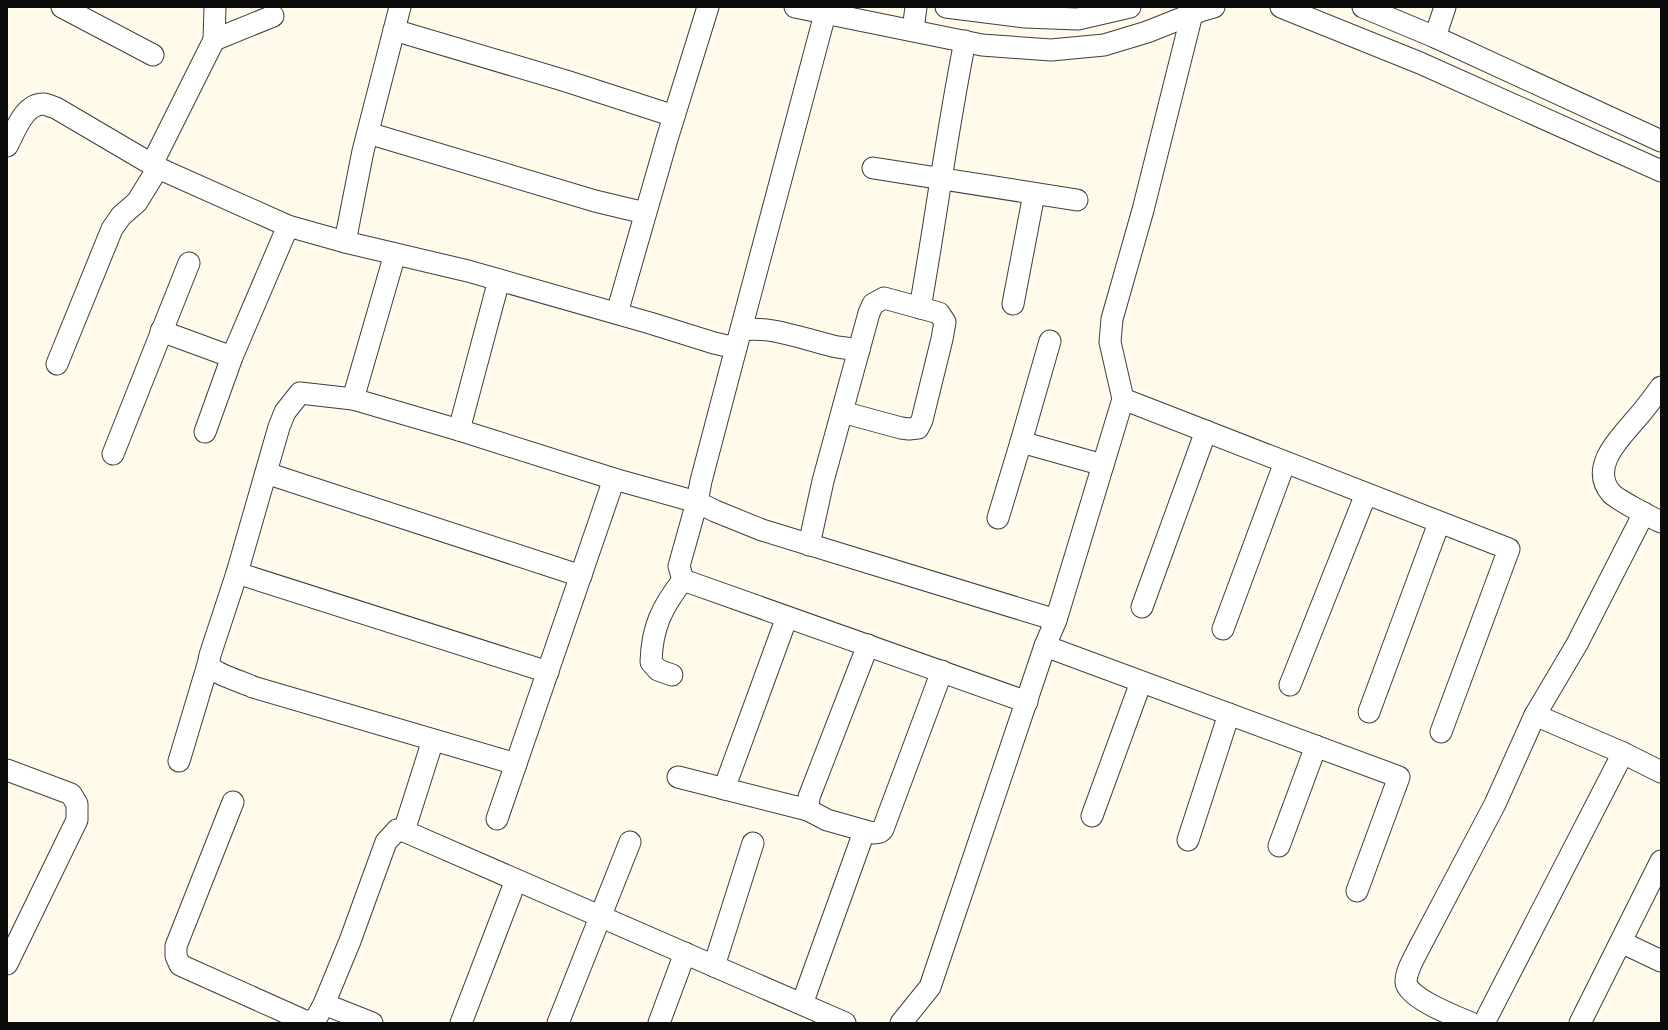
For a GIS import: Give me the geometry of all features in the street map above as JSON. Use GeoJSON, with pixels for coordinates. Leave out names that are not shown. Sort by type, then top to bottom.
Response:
{"type":"FeatureCollection","features":[{"type":"Feature","properties":{"kind":"street"},"geometry":{"type":"LineString","coordinates":[[62,7],[153,55]]}},
{"type":"Feature","properties":{"kind":"street"},"geometry":{"type":"LineString","coordinates":[[57,364],[112,229],[121,216],[137,202],[214,40],[215,7]]}},
{"type":"Feature","properties":{"kind":"street"},"geometry":{"type":"LineString","coordinates":[[345,242],[368,133],[400,7]]}},
{"type":"Feature","properties":{"kind":"street"},"geometry":{"type":"LineString","coordinates":[[617,313],[674,116],[708,7]]}},
{"type":"Feature","properties":{"kind":"street"},"geometry":{"type":"LineString","coordinates":[[795,7],[982,45],[1050,50],[1104,45],[1147,32],[1214,7]]}},
{"type":"Feature","properties":{"kind":"street"},"geometry":{"type":"LineString","coordinates":[[912,30],[916,7]]}},
{"type":"Feature","properties":{"kind":"street"},"geometry":{"type":"LineString","coordinates":[[946,7],[1025,17],[1078,19],[1130,7]]}},
{"type":"Feature","properties":{"kind":"street"},"geometry":{"type":"LineString","coordinates":[[1281,7],[1427,67],[1661,171]]}},
{"type":"Feature","properties":{"kind":"street"},"geometry":{"type":"LineString","coordinates":[[1363,7],[1436,37],[1661,141]]}},
{"type":"Feature","properties":{"kind":"street"},"geometry":{"type":"LineString","coordinates":[[1436,37],[1445,7]]}},
{"type":"Feature","properties":{"kind":"street"},"geometry":{"type":"LineString","coordinates":[[672,676],[658,670],[651,662],[653,640],[661,613],[683,580],[679,566],[825,14]]}},
{"type":"Feature","properties":{"kind":"street"},"geometry":{"type":"LineString","coordinates":[[902,1023],[930,987],[1045,646],[1056,620],[1123,399],[1110,342],[1112,319],[1143,210],[1192,14]]}},
{"type":"Feature","properties":{"kind":"street"},"geometry":{"type":"LineString","coordinates":[[214,40],[273,16]]}},
{"type":"Feature","properties":{"kind":"street"},"geometry":{"type":"LineString","coordinates":[[394,30],[544,74],[674,116]]}},
{"type":"Feature","properties":{"kind":"street"},"geometry":{"type":"LineString","coordinates":[[920,308],[941,177],[966,41]]}},
{"type":"Feature","properties":{"kind":"street"},"geometry":{"type":"LineString","coordinates":[[7,146],[18,124],[31,107],[43,104],[56,108],[155,166],[288,226],[345,242],[468,271],[617,313],[714,343],[739,339],[756,328],[791,334],[830,346],[859,350]]}},
{"type":"Feature","properties":{"kind":"street"},"geometry":{"type":"LineString","coordinates":[[368,133],[595,201],[646,213]]}},
{"type":"Feature","properties":{"kind":"street"},"geometry":{"type":"LineString","coordinates":[[873,168],[941,177],[1034,194],[1077,200]]}},
{"type":"Feature","properties":{"kind":"street"},"geometry":{"type":"LineString","coordinates":[[1013,304],[1034,194]]}},
{"type":"Feature","properties":{"kind":"street"},"geometry":{"type":"LineString","coordinates":[[205,432],[232,357],[288,226]]}},
{"type":"Feature","properties":{"kind":"street"},"geometry":{"type":"LineString","coordinates":[[353,399],[394,254]]}},
{"type":"Feature","properties":{"kind":"street"},"geometry":{"type":"LineString","coordinates":[[113,454],[161,331],[190,263]]}},
{"type":"Feature","properties":{"kind":"street"},"geometry":{"type":"LineString","coordinates":[[459,430],[500,280]]}},
{"type":"Feature","properties":{"kind":"street"},"geometry":{"type":"LineString","coordinates":[[809,545],[823,481],[869,313],[873,304],[884,298],[939,313],[945,322],[942,339],[918,428],[909,429],[842,412]]}},
{"type":"Feature","properties":{"kind":"street"},"geometry":{"type":"LineString","coordinates":[[161,331],[232,357]]}},
{"type":"Feature","properties":{"kind":"street"},"geometry":{"type":"LineString","coordinates":[[998,518],[1022,442],[1050,341]]}},
{"type":"Feature","properties":{"kind":"street"},"geometry":{"type":"LineString","coordinates":[[1470,1023],[1443,1011],[1411,992],[1406,982],[1409,970],[1418,950],[1495,804],[1536,714],[1652,518],[1612,494],[1606,485],[1603,471],[1605,463],[1613,447],[1661,388]]}},
{"type":"Feature","properties":{"kind":"street"},"geometry":{"type":"LineString","coordinates":[[179,761],[285,412],[300,393],[353,399],[459,430],[614,479],[697,502],[762,530],[1056,620]]}},
{"type":"Feature","properties":{"kind":"street"},"geometry":{"type":"LineString","coordinates":[[1123,399],[1439,523],[1510,549],[1441,732]]}},
{"type":"Feature","properties":{"kind":"street"},"geometry":{"type":"LineString","coordinates":[[1142,607],[1206,431]]}},
{"type":"Feature","properties":{"kind":"street"},"geometry":{"type":"LineString","coordinates":[[1022,442],[1104,465]]}},
{"type":"Feature","properties":{"kind":"street"},"geometry":{"type":"LineString","coordinates":[[1223,629],[1285,462]]}},
{"type":"Feature","properties":{"kind":"street"},"geometry":{"type":"LineString","coordinates":[[266,473],[581,576]]}},
{"type":"Feature","properties":{"kind":"street"},"geometry":{"type":"LineString","coordinates":[[497,819],[614,479]]}},
{"type":"Feature","properties":{"kind":"street"},"geometry":{"type":"LineString","coordinates":[[1290,685],[1366,494]]}},
{"type":"Feature","properties":{"kind":"street"},"geometry":{"type":"LineString","coordinates":[[1369,712],[1439,523]]}},
{"type":"Feature","properties":{"kind":"street"},"geometry":{"type":"LineString","coordinates":[[237,573],[548,672]]}},
{"type":"Feature","properties":{"kind":"street"},"geometry":{"type":"LineString","coordinates":[[683,580],[1027,702]]}},
{"type":"Feature","properties":{"kind":"street"},"geometry":{"type":"LineString","coordinates":[[724,789],[787,617]]}},
{"type":"Feature","properties":{"kind":"street"},"geometry":{"type":"LineString","coordinates":[[808,810],[809,797],[868,645]]}},
{"type":"Feature","properties":{"kind":"street"},"geometry":{"type":"LineString","coordinates":[[1045,646],[1399,777],[1357,891]]}},
{"type":"Feature","properties":{"kind":"street"},"geometry":{"type":"LineString","coordinates":[[209,661],[211,667],[216,672],[253,686],[516,764]]}},
{"type":"Feature","properties":{"kind":"street"},"geometry":{"type":"LineString","coordinates":[[678,777],[808,810],[827,820],[864,832],[880,832],[883,829],[942,672]]}},
{"type":"Feature","properties":{"kind":"street"},"geometry":{"type":"LineString","coordinates":[[1092,816],[1141,682]]}},
{"type":"Feature","properties":{"kind":"street"},"geometry":{"type":"LineString","coordinates":[[1188,840],[1229,714]]}},
{"type":"Feature","properties":{"kind":"street"},"geometry":{"type":"LineString","coordinates":[[1536,714],[1623,753],[1661,772]]}},
{"type":"Feature","properties":{"kind":"street"},"geometry":{"type":"LineString","coordinates":[[404,831],[433,740]]}},
{"type":"Feature","properties":{"kind":"street"},"geometry":{"type":"LineString","coordinates":[[1278,846],[1316,746]]}},
{"type":"Feature","properties":{"kind":"street"},"geometry":{"type":"LineString","coordinates":[[1484,1023],[1623,753]]}},
{"type":"Feature","properties":{"kind":"street"},"geometry":{"type":"LineString","coordinates":[[7,770],[71,794],[77,804],[77,820],[7,964]]}},
{"type":"Feature","properties":{"kind":"street"},"geometry":{"type":"LineString","coordinates":[[233,802],[176,946],[176,956],[180,964],[305,1021],[312,1021],[317,1017],[324,1004],[350,941],[386,842],[397,830],[404,831],[845,1023]]}},
{"type":"Feature","properties":{"kind":"street"},"geometry":{"type":"LineString","coordinates":[[802,1004],[864,832]]}},
{"type":"Feature","properties":{"kind":"street"},"geometry":{"type":"LineString","coordinates":[[558,1023],[630,842]]}},
{"type":"Feature","properties":{"kind":"street"},"geometry":{"type":"LineString","coordinates":[[714,966],[753,843]]}},
{"type":"Feature","properties":{"kind":"street"},"geometry":{"type":"LineString","coordinates":[[1580,1023],[1661,861]]}},
{"type":"Feature","properties":{"kind":"street"},"geometry":{"type":"LineString","coordinates":[[461,1023],[516,880]]}},
{"type":"Feature","properties":{"kind":"street"},"geometry":{"type":"LineString","coordinates":[[1620,942],[1661,961]]}},
{"type":"Feature","properties":{"kind":"street"},"geometry":{"type":"LineString","coordinates":[[659,1023],[685,953]]}},
{"type":"Feature","properties":{"kind":"street"},"geometry":{"type":"LineString","coordinates":[[324,1004],[372,1023]]}}]}
